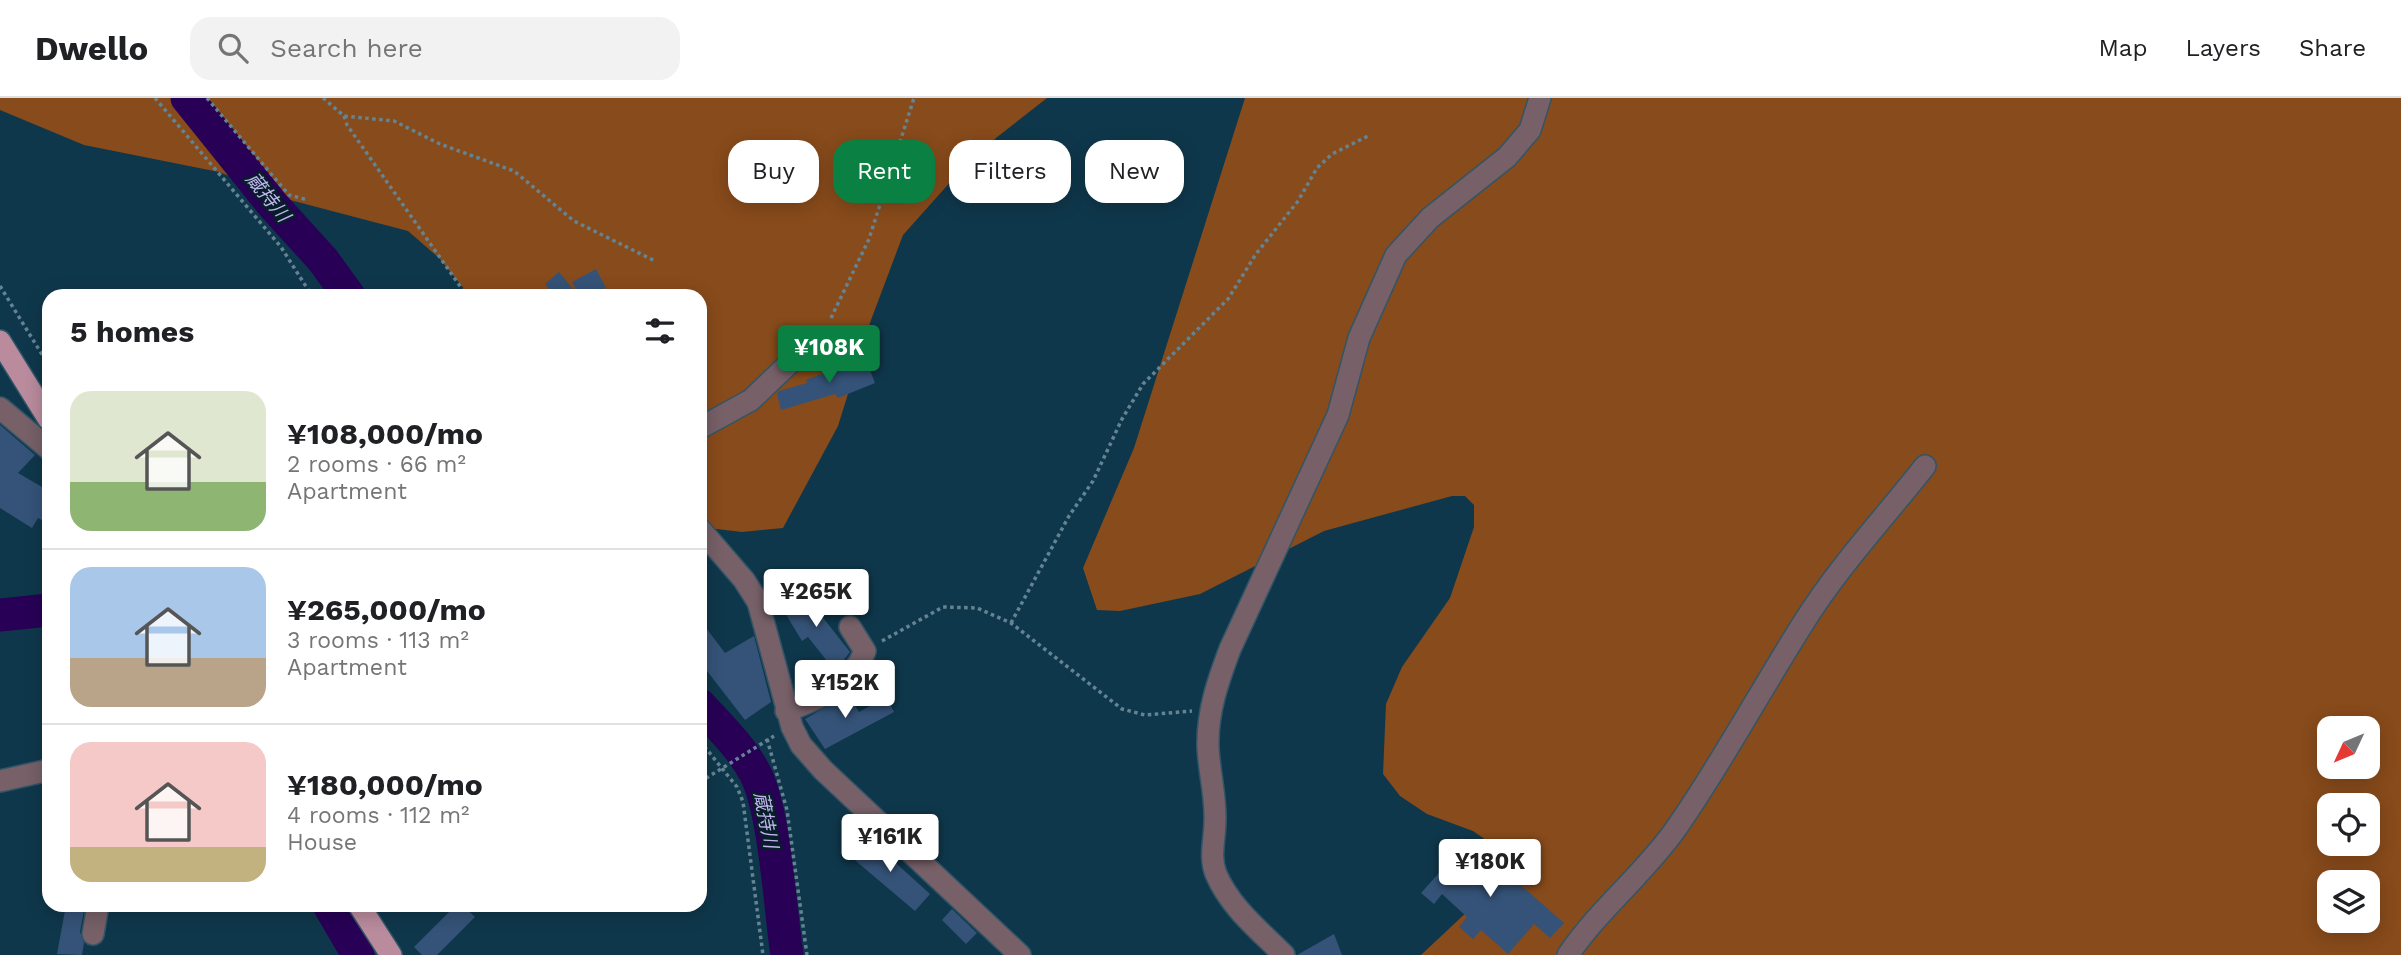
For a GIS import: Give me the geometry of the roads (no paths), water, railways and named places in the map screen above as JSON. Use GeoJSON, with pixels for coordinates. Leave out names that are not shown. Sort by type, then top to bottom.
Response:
{"type":"FeatureCollection","features":[{"type":"Feature","properties":{"kind":"main road"},"geometry":{"type":"LineString","coordinates":[[0,341],[42,409]]}},
{"type":"Feature","properties":{"kind":"main road"},"geometry":{"type":"LineString","coordinates":[[363,912],[391,955]]}},
{"type":"Feature","properties":{"kind":"street"},"geometry":{"type":"LineString","coordinates":[[1284,955],[1252,926],[1215,872],[1212,861],[1215,803],[1208,750],[1211,708],[1230,649],[1338,415],[1359,338],[1396,255],[1430,218],[1507,157],[1531,130],[1540,98]]}},
{"type":"Feature","properties":{"kind":"street"},"geometry":{"type":"LineString","coordinates":[[707,424],[751,400],[797,356],[833,340]]}},
{"type":"Feature","properties":{"kind":"street"},"geometry":{"type":"LineString","coordinates":[[0,408],[42,443]]}},
{"type":"Feature","properties":{"kind":"street"},"geometry":{"type":"LineString","coordinates":[[1568,955],[1589,924],[1657,854],[1674,831],[1750,715],[1816,604],[1925,466]]}},
{"type":"Feature","properties":{"kind":"street"},"geometry":{"type":"LineString","coordinates":[[707,538],[744,580],[758,602],[789,719],[801,745],[823,770],[1020,955]]}},
{"type":"Feature","properties":{"kind":"street"},"geometry":{"type":"LineString","coordinates":[[789,719],[836,688],[851,674],[865,652],[850,627]]}},
{"type":"Feature","properties":{"kind":"street"},"geometry":{"type":"LineString","coordinates":[[0,781],[42,772]]}},
{"type":"Feature","properties":{"kind":"street"},"geometry":{"type":"LineString","coordinates":[[93,934],[97,912]]}},
{"type":"Feature","properties":{"kind":"waterway","name":"蔵持川"},"geometry":{"type":"LineString","coordinates":[[187,98],[273,205],[323,260],[344,289]]}},
{"type":"Feature","properties":{"kind":"waterway"},"geometry":{"type":"LineString","coordinates":[[0,615],[42,611]]}},
{"type":"Feature","properties":{"kind":"waterway","name":"蔵持川"},"geometry":{"type":"LineString","coordinates":[[707,712],[744,755],[762,790],[776,861],[787,955]]}},
{"type":"Feature","properties":{"kind":"waterway"},"geometry":{"type":"LineString","coordinates":[[333,912],[358,955]]}}]}
